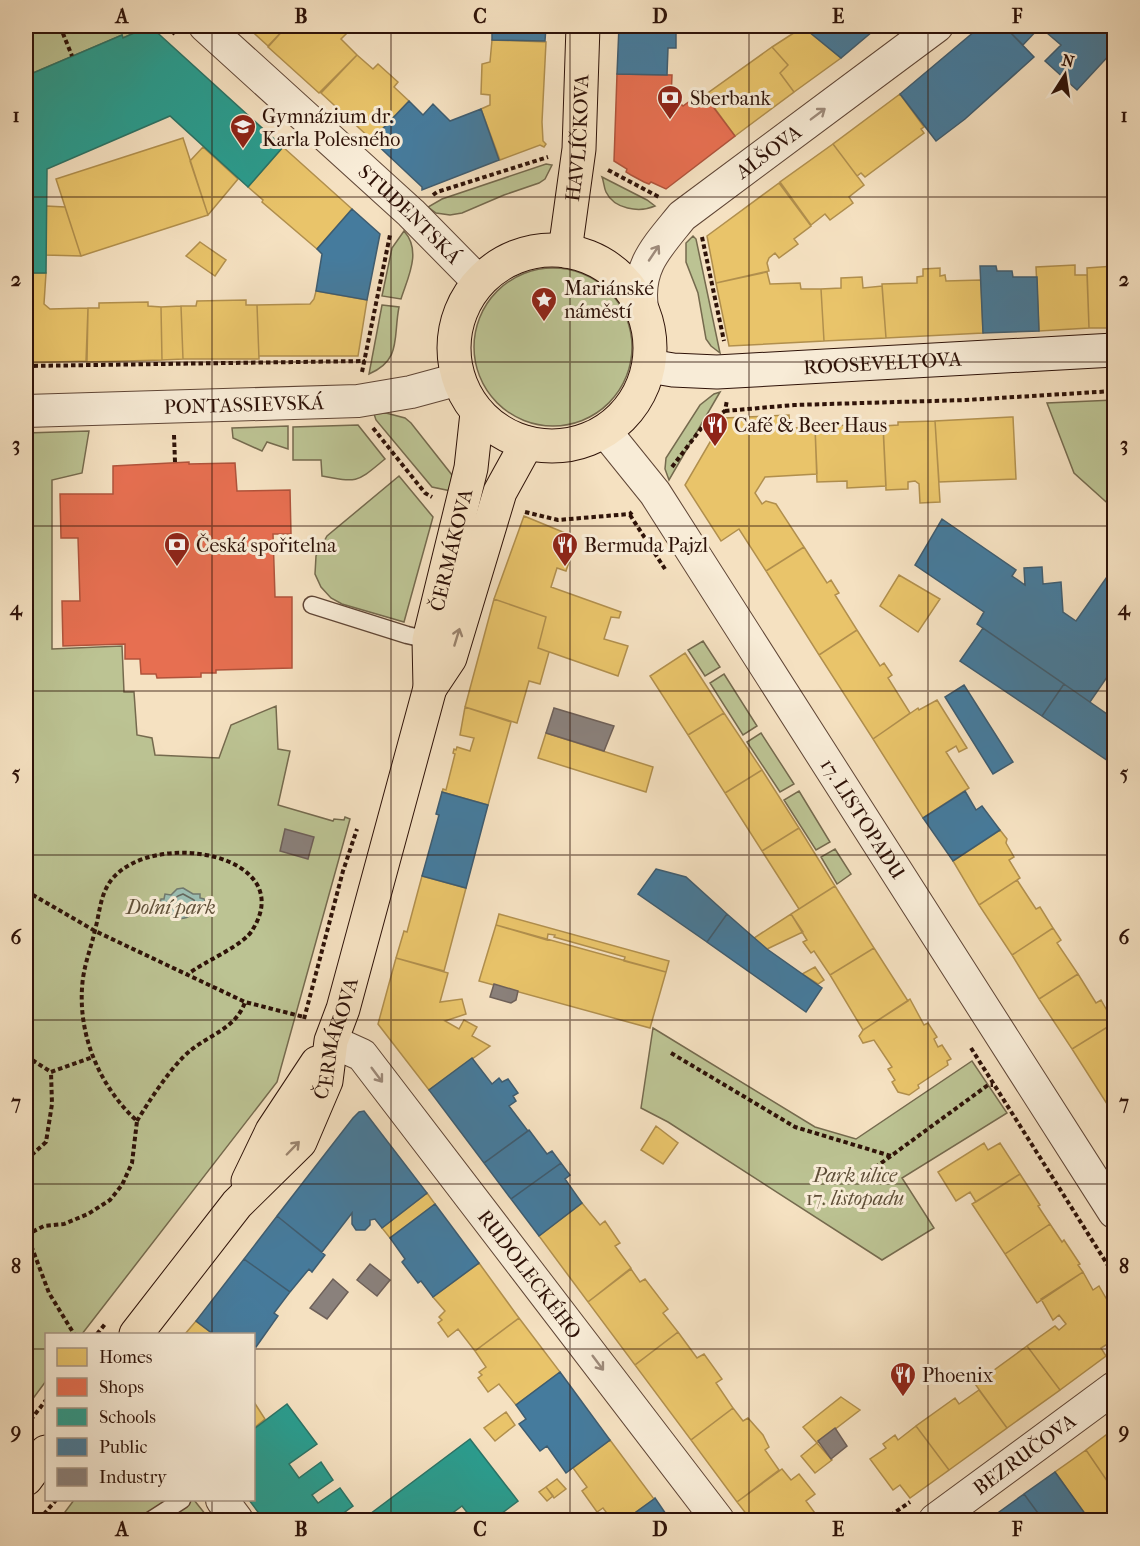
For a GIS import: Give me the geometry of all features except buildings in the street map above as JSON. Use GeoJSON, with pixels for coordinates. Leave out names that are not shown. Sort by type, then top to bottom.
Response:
{"type":"FeatureCollection","features":[{"type":"Feature","properties":{"kind":"main road","name":"HAVLÍČKOVA"},"geometry":{"type":"LineString","coordinates":[[565,251],[579,149],[583,26]]}},
{"type":"Feature","properties":{"kind":"main road"},"geometry":{"type":"LineString","coordinates":[[549,250],[565,251],[585,255],[604,264],[619,276],[632,291],[642,308],[649,327],[651,346],[649,366],[638,396],[618,421],[590,439],[556,446],[527,442],[503,432],[477,413],[459,379],[454,345],[461,311],[479,282],[497,267],[518,256],[549,250]]}},
{"type":"Feature","properties":{"kind":"main road","name":"ROOSEVELTOVA"},"geometry":{"type":"LineString","coordinates":[[649,366],[693,371],[729,371],[1114,350]]}},
{"type":"Feature","properties":{"kind":"main road","name":"ČERMÁKOVA"},"geometry":{"type":"LineString","coordinates":[[124,1325],[237,1204],[272,1131],[331,1041],[343,1009],[429,688],[429,640],[471,468],[477,413]]}},
{"type":"Feature","properties":{"kind":"main road","name":"ČERMÁKOVA"},"geometry":{"type":"LineString","coordinates":[[429,688],[450,657],[500,492],[527,442]]}},
{"type":"Feature","properties":{"kind":"main road"},"geometry":{"type":"LineString","coordinates":[[26,1479],[45,1453]]}},
{"type":"Feature","properties":{"kind":"street","name":"STUDENTSKÁ"},"geometry":{"type":"LineString","coordinates":[[205,26],[411,213],[479,282]]}},
{"type":"Feature","properties":{"kind":"street","name":"ALŠOVA"},"geometry":{"type":"LineString","coordinates":[[642,308],[641,282],[645,267],[651,255],[682,216],[937,26]]}},
{"type":"Feature","properties":{"kind":"street","name":"PONTASSIEVSKÁ"},"geometry":{"type":"LineString","coordinates":[[26,411],[358,401],[411,393],[459,379]]}},
{"type":"Feature","properties":{"kind":"street","name":"17. LISTOPADU"},"geometry":{"type":"LineString","coordinates":[[605,431],[655,493],[1114,1212]]}},
{"type":"Feature","properties":{"kind":"street","name":"RUDOLECKÉHO"},"geometry":{"type":"LineString","coordinates":[[331,1041],[362,1055],[718,1521]]}},
{"type":"Feature","properties":{"kind":"street","name":"BEZRUČOVA"},"geometry":{"type":"LineString","coordinates":[[935,1521],[1114,1388]]}},
{"type":"Feature","properties":{"kind":"street"},"geometry":{"type":"LineString","coordinates":[[223,1501],[237,1521]]}},
{"type":"Feature","properties":{"kind":"lane"},"geometry":{"type":"LineString","coordinates":[[312,605],[429,640]]}},
{"type":"Feature","properties":{"kind":"lane"},"geometry":{"type":"LineString","coordinates":[[151,1521],[181,1501]]}},
{"type":"Feature","properties":{"kind":"path"},"geometry":{"type":"LineString","coordinates":[[26,32],[40,26]]}},
{"type":"Feature","properties":{"kind":"path"},"geometry":{"type":"LineString","coordinates":[[60,26],[72,56]]}},
{"type":"Feature","properties":{"kind":"path"},"geometry":{"type":"LineString","coordinates":[[607,170],[660,198],[699,232],[725,346],[730,350],[729,391],[725,411]]}},
{"type":"Feature","properties":{"kind":"path"},"geometry":{"type":"LineString","coordinates":[[26,366],[365,361]]}},
{"type":"Feature","properties":{"kind":"path"},"geometry":{"type":"LineString","coordinates":[[516,512],[533,513],[558,520],[630,514],[655,493],[668,472],[704,426],[725,411],[795,405],[966,400],[1114,391]]}},
{"type":"Feature","properties":{"kind":"path"},"geometry":{"type":"LineString","coordinates":[[367,420],[424,493],[433,498]]}},
{"type":"Feature","properties":{"kind":"path"},"geometry":{"type":"LineString","coordinates":[[174,430],[175,462]]}},
{"type":"Feature","properties":{"kind":"path"},"geometry":{"type":"LineString","coordinates":[[301,1028],[343,871],[358,828]]}},
{"type":"Feature","properties":{"kind":"path"},"geometry":{"type":"LineString","coordinates":[[137,1121],[112,1093],[93,1057],[82,1022],[82,987],[86,956],[95,931],[102,897],[111,880],[131,863],[159,854],[179,852],[207,855],[235,864],[256,884],[261,898],[261,913],[252,932],[244,940],[201,964],[187,975]]}},
{"type":"Feature","properties":{"kind":"path"},"geometry":{"type":"LineString","coordinates":[[26,891],[95,931],[245,1002],[304,1017]]}},
{"type":"Feature","properties":{"kind":"path"},"geometry":{"type":"LineString","coordinates":[[73,1333],[49,1293],[26,1234],[44,1226],[64,1224],[88,1214],[110,1200],[122,1185],[132,1163],[137,1121],[160,1087],[189,1051],[225,1028],[242,1013],[245,1002]]}},
{"type":"Feature","properties":{"kind":"path"},"geometry":{"type":"LineString","coordinates":[[671,1053],[795,1127],[891,1156]]}},
{"type":"Feature","properties":{"kind":"path"},"geometry":{"type":"LineString","coordinates":[[26,1056],[51,1072]]}},
{"type":"Feature","properties":{"kind":"path"},"geometry":{"type":"LineString","coordinates":[[51,1072],[93,1057]]}},
{"type":"Feature","properties":{"kind":"path"},"geometry":{"type":"LineString","coordinates":[[26,1160],[46,1142],[52,1104],[51,1072]]}},
{"type":"Feature","properties":{"kind":"path"},"geometry":{"type":"LineString","coordinates":[[869,1172],[988,1085],[993,1085]]}},
{"type":"Feature","properties":{"kind":"path"},"geometry":{"type":"LineString","coordinates":[[103,1333],[124,1325]]}},
{"type":"Feature","properties":{"kind":"path"},"geometry":{"type":"LineString","coordinates":[[26,1426],[45,1401]]}},
{"type":"Feature","properties":{"kind":"path"},"geometry":{"type":"LineString","coordinates":[[39,1521],[55,1501]]}},
{"type":"Feature","properties":{"kind":"green space"},"geometry":{"type":"Polygon","coordinates":[[[26,26],[150,26],[123,38],[122,35],[26,76],[26,26]]]}},
{"type":"Feature","properties":{"kind":"green space"},"geometry":{"type":"Polygon","coordinates":[[[546,164],[552,165],[545,179],[539,183],[462,213],[450,215],[436,213],[428,207],[442,199],[546,164]]]}},
{"type":"Feature","properties":{"kind":"green space"},"geometry":{"type":"Polygon","coordinates":[[[602,177],[655,206],[635,209],[621,206],[610,198],[605,190],[602,177]]]}},
{"type":"Feature","properties":{"kind":"green space"},"geometry":{"type":"Polygon","coordinates":[[[404,231],[412,247],[413,256],[407,282],[401,299],[382,296],[392,248],[404,231]]]}},
{"type":"Feature","properties":{"kind":"green space"},"geometry":{"type":"Polygon","coordinates":[[[693,236],[696,239],[720,353],[706,339],[698,293],[686,262],[686,243],[693,236]]]}},
{"type":"Feature","properties":{"kind":"green space"},"geometry":{"type":"Polygon","coordinates":[[[553,268],[583,274],[609,291],[626,317],[632,347],[626,377],[609,403],[583,420],[553,426],[523,420],[497,403],[480,377],[474,347],[480,317],[497,291],[523,274],[553,268]]]}},
{"type":"Feature","properties":{"kind":"green space"},"geometry":{"type":"Polygon","coordinates":[[[382,305],[399,307],[394,346],[387,362],[369,374],[382,305]]]}},
{"type":"Feature","properties":{"kind":"green space"},"geometry":{"type":"Polygon","coordinates":[[[720,392],[669,480],[665,469],[666,458],[700,405],[720,392]]]}},
{"type":"Feature","properties":{"kind":"green space"},"geometry":{"type":"Polygon","coordinates":[[[1114,400],[1112,442],[1114,509],[1074,473],[1047,403],[1114,400]]]}},
{"type":"Feature","properties":{"kind":"green space"},"geometry":{"type":"Polygon","coordinates":[[[386,413],[405,418],[411,423],[452,475],[456,483],[456,492],[432,487],[376,420],[374,414],[386,413]]]}},
{"type":"Feature","properties":{"kind":"green space"},"geometry":{"type":"Polygon","coordinates":[[[358,425],[385,459],[363,476],[344,480],[322,476],[321,460],[293,460],[293,427],[358,425]]]}},
{"type":"Feature","properties":{"kind":"green space"},"geometry":{"type":"Polygon","coordinates":[[[288,426],[288,449],[267,442],[262,451],[233,438],[232,428],[288,426]]]}},
{"type":"Feature","properties":{"kind":"green space","name":"Dolní park"},"geometry":{"type":"Polygon","coordinates":[[[89,431],[82,473],[52,480],[52,649],[122,646],[124,692],[134,692],[137,735],[152,738],[155,755],[219,758],[231,725],[276,706],[278,749],[290,751],[278,805],[333,821],[334,819],[344,820],[345,817],[350,819],[277,1082],[83,1333],[45,1333],[45,1382],[26,1408],[26,433],[89,431]]]}},
{"type":"Feature","properties":{"kind":"green space"},"geometry":{"type":"Polygon","coordinates":[[[399,476],[433,517],[404,622],[342,604],[331,598],[321,587],[315,574],[316,556],[327,536],[399,476]]]}},
{"type":"Feature","properties":{"kind":"green space"},"geometry":{"type":"Polygon","coordinates":[[[703,641],[720,667],[705,676],[688,650],[703,641]]]}},
{"type":"Feature","properties":{"kind":"green space"},"geometry":{"type":"Polygon","coordinates":[[[724,674],[757,726],[743,735],[710,683],[724,674]]]}},
{"type":"Feature","properties":{"kind":"green space"},"geometry":{"type":"Polygon","coordinates":[[[761,733],[794,784],[780,792],[747,742],[761,733]]]}},
{"type":"Feature","properties":{"kind":"green space"},"geometry":{"type":"Polygon","coordinates":[[[799,791],[830,842],[816,850],[784,800],[799,791]]]}},
{"type":"Feature","properties":{"kind":"green space"},"geometry":{"type":"Polygon","coordinates":[[[835,849],[851,874],[837,884],[821,857],[835,849]]]}},
{"type":"Feature","properties":{"kind":"green space","name":"Park ulice 17. listopadu"},"geometry":{"type":"Polygon","coordinates":[[[653,1028],[815,1127],[856,1139],[972,1061],[1007,1113],[902,1178],[934,1228],[882,1260],[668,1122],[641,1108],[653,1028]]]}},
{"type":"Feature","properties":{"kind":"green space"},"geometry":{"type":"Polygon","coordinates":[[[73,1501],[195,1501],[210,1520],[59,1520],[73,1501]]]}},
{"type":"Feature","properties":{"kind":"water"},"geometry":{"type":"Polygon","coordinates":[[[183,888],[193,894],[200,894],[200,898],[206,903],[205,906],[200,909],[200,913],[185,918],[165,914],[165,910],[159,907],[161,899],[164,899],[165,894],[171,895],[177,889],[183,888]]]}},
{"type":"Feature","properties":{"kind":"place","name":"Sberbank"},"geometry":{"type":"Point","coordinates":[670,121]}},
{"type":"Feature","properties":{"kind":"place","name":"Gymnázium dr. Karla Polesného"},"geometry":{"type":"Point","coordinates":[243,150]}},
{"type":"Feature","properties":{"kind":"place","name":"Mariánské náměstí"},"geometry":{"type":"Point","coordinates":[544,323]}},
{"type":"Feature","properties":{"kind":"place","name":"Café & Beer Haus"},"geometry":{"type":"Point","coordinates":[715,448]}},
{"type":"Feature","properties":{"kind":"place","name":"Česká spořitelna"},"geometry":{"type":"Point","coordinates":[177,568]}},
{"type":"Feature","properties":{"kind":"place","name":"Bermuda Pajzl"},"geometry":{"type":"Point","coordinates":[565,568]}},
{"type":"Feature","properties":{"kind":"place","name":"Phoenix"},"geometry":{"type":"Point","coordinates":[903,1398]}}]}
